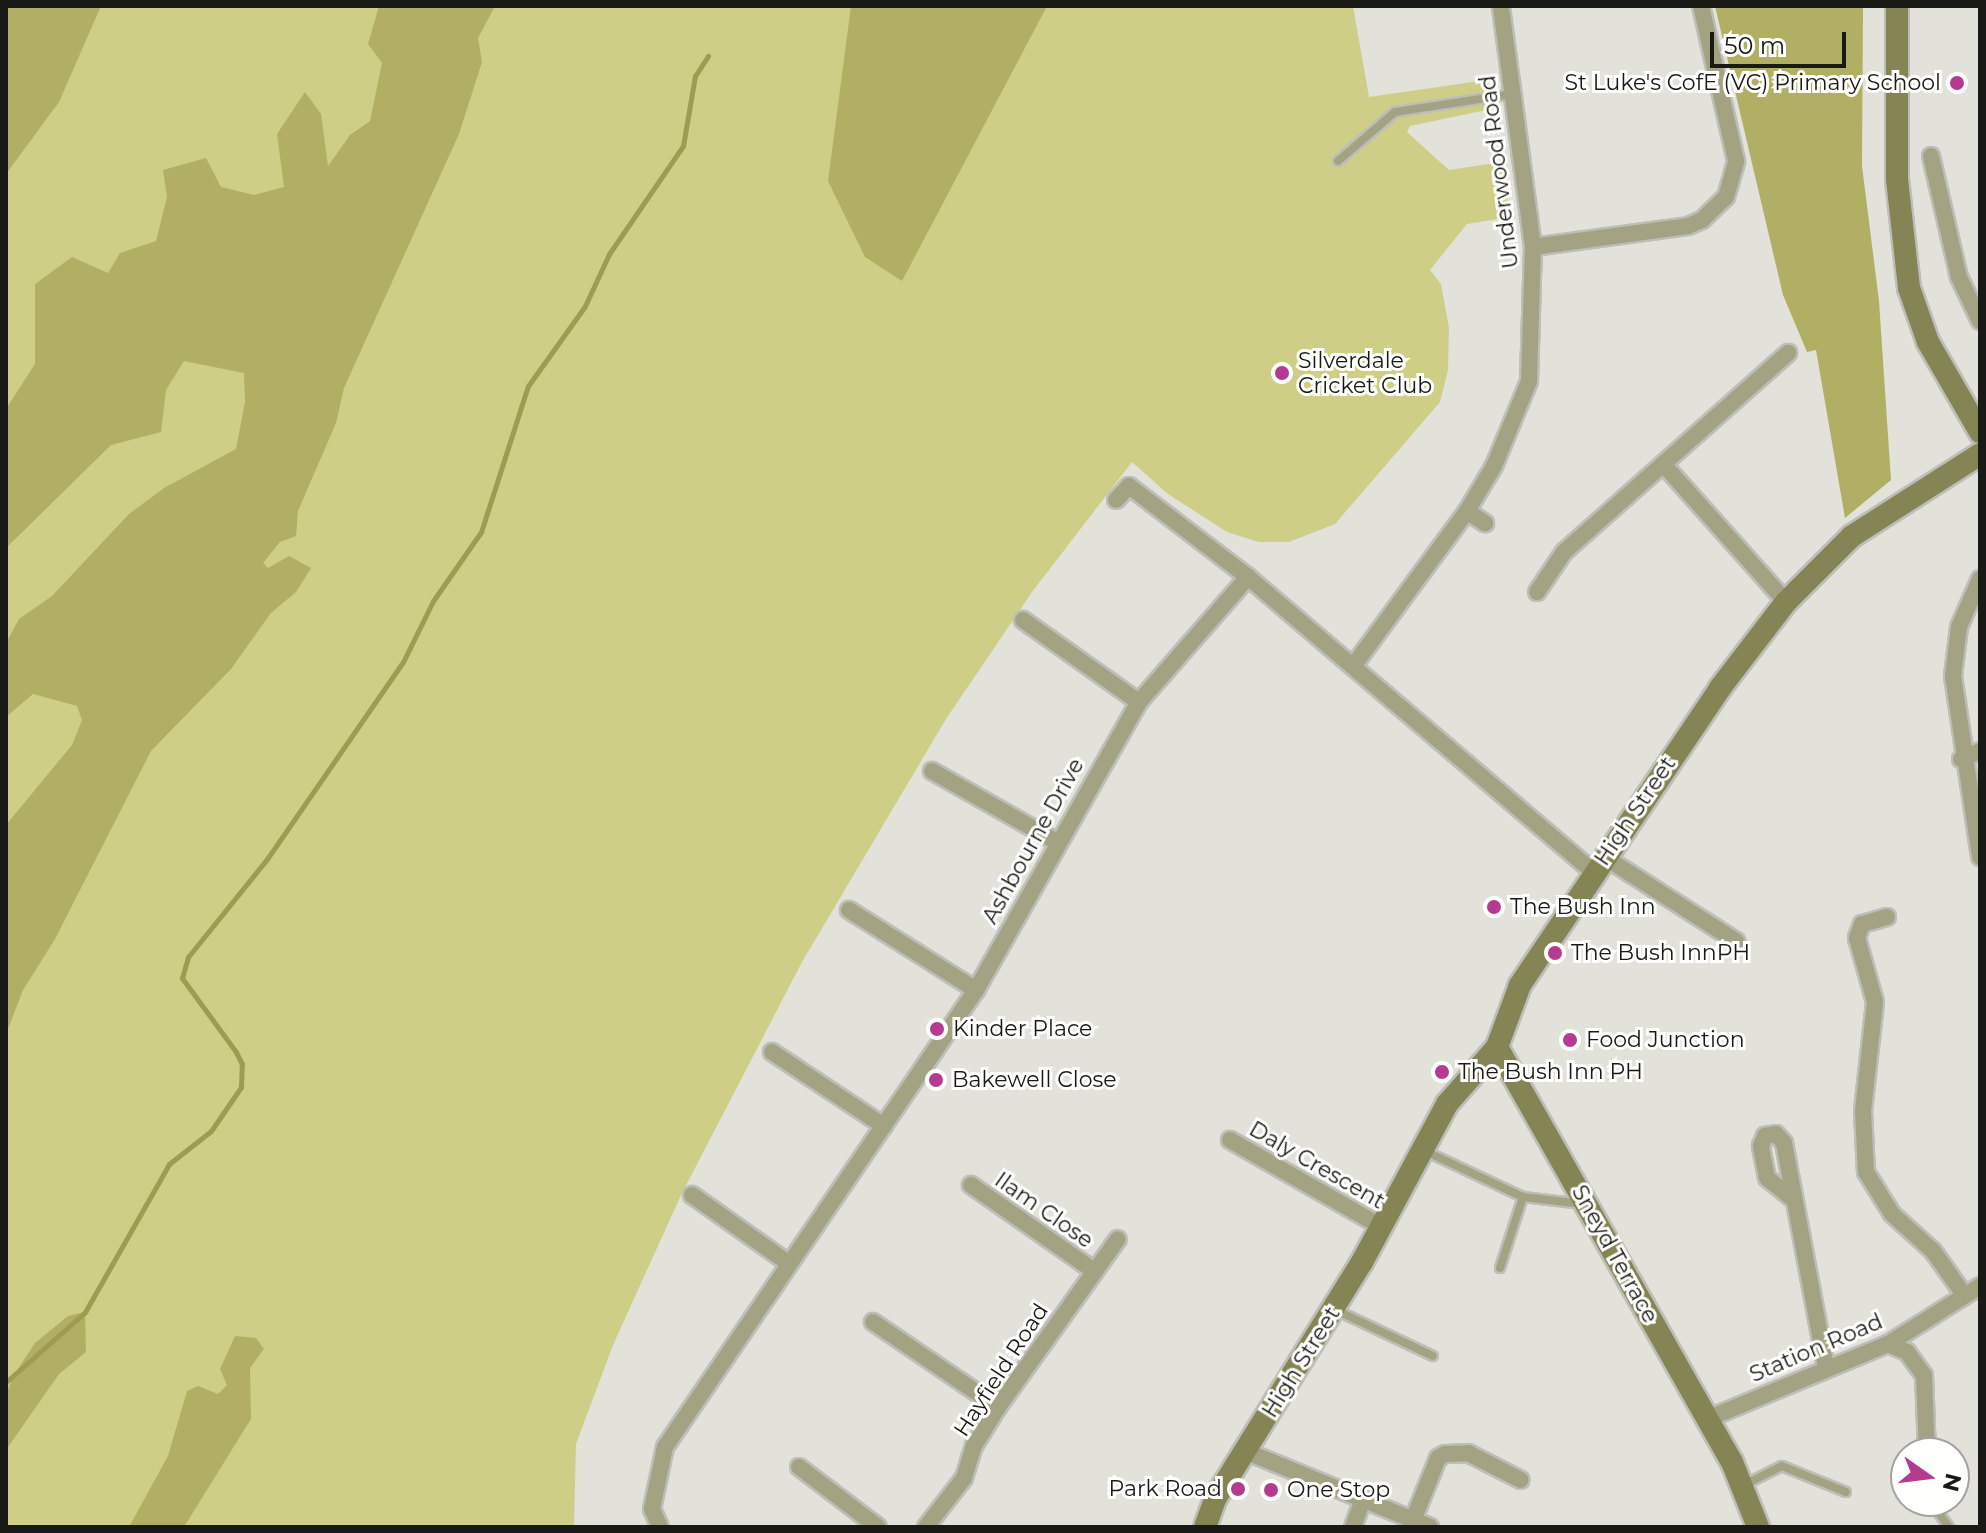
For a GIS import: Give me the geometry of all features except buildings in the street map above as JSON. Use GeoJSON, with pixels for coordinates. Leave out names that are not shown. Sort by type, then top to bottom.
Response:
{"type":"FeatureCollection","features":[{"type":"Feature","properties":{"kind":"main road"},"geometry":{"type":"LineString","coordinates":[[1897,6],[1897,179],[1909,288],[1928,342],[1980,432]]}},
{"type":"Feature","properties":{"kind":"main road","name":"High Street"},"geometry":{"type":"LineString","coordinates":[[1205,1527],[1245,1451],[1334,1309],[1466,1078],[1497,1047],[1520,985],[1598,864],[1786,602],[1852,536],[1980,454]]}},
{"type":"Feature","properties":{"kind":"main road","name":"Sneyd Terrace"},"geometry":{"type":"LineString","coordinates":[[1497,1047],[1732,1462],[1758,1527]]}},
{"type":"Feature","properties":{"kind":"street","name":"Underwood Road"},"geometry":{"type":"LineString","coordinates":[[1354,665],[1467,511],[1494,466],[1529,381],[1533,247],[1501,6]]}},
{"type":"Feature","properties":{"kind":"street"},"geometry":{"type":"LineString","coordinates":[[1533,247],[1688,226],[1702,220],[1726,197],[1736,161],[1701,6]]}},
{"type":"Feature","properties":{"kind":"street"},"geometry":{"type":"LineString","coordinates":[[1931,156],[1959,277],[1980,321]]}},
{"type":"Feature","properties":{"kind":"street"},"geometry":{"type":"LineString","coordinates":[[1537,592],[1564,552],[1788,353]]}},
{"type":"Feature","properties":{"kind":"street"},"geometry":{"type":"LineString","coordinates":[[1664,465],[1786,602]]}},
{"type":"Feature","properties":{"kind":"street"},"geometry":{"type":"LineString","coordinates":[[1116,500],[1129,486],[1248,577],[1598,864],[1736,941]]}},
{"type":"Feature","properties":{"kind":"street"},"geometry":{"type":"LineString","coordinates":[[1467,511],[1485,523]]}},
{"type":"Feature","properties":{"kind":"street","name":"Ashbourne Drive"},"geometry":{"type":"LineString","coordinates":[[660,1527],[652,1509],[665,1447],[976,990],[1055,841],[1139,702],[1248,577]]}},
{"type":"Feature","properties":{"kind":"street"},"geometry":{"type":"LineString","coordinates":[[1980,579],[1967,601],[1953,653],[1961,759],[1980,857]]}},
{"type":"Feature","properties":{"kind":"street"},"geometry":{"type":"LineString","coordinates":[[1023,620],[1139,702]]}},
{"type":"Feature","properties":{"kind":"street"},"geometry":{"type":"LineString","coordinates":[[1961,759],[1980,751]]}},
{"type":"Feature","properties":{"kind":"street"},"geometry":{"type":"LineString","coordinates":[[932,771],[1055,841]]}},
{"type":"Feature","properties":{"kind":"street"},"geometry":{"type":"LineString","coordinates":[[849,910],[976,990]]}},
{"type":"Feature","properties":{"kind":"street"},"geometry":{"type":"LineString","coordinates":[[1887,917],[1862,924],[1857,938],[1875,1002],[1863,1111],[1866,1172],[1892,1214],[1933,1251],[1965,1296]]}},
{"type":"Feature","properties":{"kind":"street"},"geometry":{"type":"LineString","coordinates":[[772,1052],[884,1126]]}},
{"type":"Feature","properties":{"kind":"street","name":"Daly Crescent"},"geometry":{"type":"LineString","coordinates":[[1230,1140],[1382,1227]]}},
{"type":"Feature","properties":{"kind":"street","name":"Ilam Close"},"geometry":{"type":"LineString","coordinates":[[971,1185],[1093,1270]]}},
{"type":"Feature","properties":{"kind":"street"},"geometry":{"type":"LineString","coordinates":[[692,1195],[788,1263]]}},
{"type":"Feature","properties":{"kind":"street"},"geometry":{"type":"LineString","coordinates":[[1793,1199],[1826,1368]]}},
{"type":"Feature","properties":{"kind":"street","name":"Hayfield Road"},"geometry":{"type":"LineString","coordinates":[[926,1527],[964,1478],[974,1446],[998,1407],[1118,1239]]}},
{"type":"Feature","properties":{"kind":"street","name":"Station Road"},"geometry":{"type":"LineString","coordinates":[[1707,1419],[1888,1344],[1980,1286]]}},
{"type":"Feature","properties":{"kind":"street"},"geometry":{"type":"LineString","coordinates":[[873,1322],[998,1407]]}},
{"type":"Feature","properties":{"kind":"street"},"geometry":{"type":"LineString","coordinates":[[1888,1344],[1907,1352],[1924,1375],[1926,1437]]}},
{"type":"Feature","properties":{"kind":"street"},"geometry":{"type":"LineString","coordinates":[[1245,1451],[1430,1527]]}},
{"type":"Feature","properties":{"kind":"street"},"geometry":{"type":"LineString","coordinates":[[1413,1520],[1438,1458],[1445,1454],[1468,1453],[1521,1480]]}},
{"type":"Feature","properties":{"kind":"street"},"geometry":{"type":"LineString","coordinates":[[799,1467],[878,1527]]}},
{"type":"Feature","properties":{"kind":"street"},"geometry":{"type":"LineString","coordinates":[[1353,1527],[1363,1499]]}},
{"type":"Feature","properties":{"kind":"lane"},"geometry":{"type":"LineString","coordinates":[[1338,161],[1395,112],[1512,94]]}},
{"type":"Feature","properties":{"kind":"lane"},"geometry":{"type":"LineString","coordinates":[[1423,1150],[1523,1197],[1588,1205]]}},
{"type":"Feature","properties":{"kind":"lane"},"geometry":{"type":"LineString","coordinates":[[1500,1268],[1523,1197]]}},
{"type":"Feature","properties":{"kind":"lane"},"geometry":{"type":"LineString","coordinates":[[1334,1309],[1433,1356]]}},
{"type":"Feature","properties":{"kind":"lane"},"geometry":{"type":"LineString","coordinates":[[1742,1487],[1782,1466],[1846,1492]]}},
{"type":"Feature","properties":{"kind":"shaded area"},"geometry":{"type":"Polygon","coordinates":[[[6,6],[1353,6],[1369,97],[1486,80],[1491,109],[1410,126],[1407,132],[1449,170],[1502,162],[1510,217],[1467,224],[1430,270],[1441,284],[1449,328],[1448,370],[1440,402],[1335,524],[1289,542],[1259,542],[1227,532],[1168,494],[1132,462],[1032,592],[946,719],[802,962],[682,1193],[613,1345],[576,1444],[574,1527],[6,1527],[6,6]]]}},
{"type":"Feature","properties":{"kind":"shaded area"},"geometry":{"type":"Polygon","coordinates":[[[6,6],[101,6],[59,102],[6,174],[6,6]]]}},
{"type":"Feature","properties":{"kind":"shaded area"},"geometry":{"type":"Polygon","coordinates":[[[379,6],[495,6],[478,38],[482,62],[459,134],[344,388],[336,423],[298,511],[296,536],[280,542],[263,563],[268,568],[289,556],[311,568],[296,592],[271,613],[231,669],[151,751],[55,939],[23,990],[6,1034],[6,825],[72,745],[82,720],[77,706],[33,694],[6,717],[6,643],[19,619],[52,596],[129,514],[164,488],[236,449],[245,402],[244,373],[184,361],[166,390],[161,432],[111,445],[6,548],[6,409],[35,364],[35,284],[72,257],[108,273],[120,253],[156,241],[167,197],[163,170],[206,158],[221,187],[254,195],[284,187],[277,134],[305,92],[321,114],[328,166],[350,135],[370,121],[382,63],[368,44],[379,6]]]}},
{"type":"Feature","properties":{"kind":"shaded area"},"geometry":{"type":"Polygon","coordinates":[[[851,6],[1047,6],[902,281],[865,257],[828,181],[851,6]]]}},
{"type":"Feature","properties":{"kind":"shaded area"},"geometry":{"type":"Polygon","coordinates":[[[1715,6],[1863,6],[1862,166],[1879,301],[1891,480],[1845,518],[1816,350],[1807,352],[1783,295],[1715,6]]]}},
{"type":"Feature","properties":{"kind":"shaded area"},"geometry":{"type":"Polygon","coordinates":[[[85,1312],[86,1352],[59,1374],[6,1450],[6,1394],[14,1375],[35,1343],[68,1316],[85,1312]]]}},
{"type":"Feature","properties":{"kind":"shaded area"},"geometry":{"type":"Polygon","coordinates":[[[235,1336],[256,1338],[264,1349],[250,1368],[251,1419],[184,1527],[129,1527],[168,1456],[187,1391],[198,1386],[218,1394],[227,1385],[220,1369],[235,1336]]]}},
{"type":"Feature","properties":{"kind":"waterway"},"geometry":{"type":"LineString","coordinates":[[6,1382],[85,1312],[169,1164],[211,1131],[241,1087],[242,1064],[236,1052],[182,978],[188,957],[267,859],[403,662],[433,601],[481,532],[528,386],[585,306],[609,254],[683,146],[695,76],[708,56]]}},
{"type":"Feature","properties":{"kind":"place","name":"St Luke's CofE (VC) Primary School"},"geometry":{"type":"Point","coordinates":[1957,83]}},
{"type":"Feature","properties":{"kind":"place","name":"Silverdale Cricket Club"},"geometry":{"type":"Point","coordinates":[1282,373]}},
{"type":"Feature","properties":{"kind":"place","name":"The Bush Inn"},"geometry":{"type":"Point","coordinates":[1494,907]}},
{"type":"Feature","properties":{"kind":"place","name":"The Bush InnPH"},"geometry":{"type":"Point","coordinates":[1555,953]}},
{"type":"Feature","properties":{"kind":"place","name":"Kinder Place"},"geometry":{"type":"Point","coordinates":[937,1029]}},
{"type":"Feature","properties":{"kind":"place","name":"Food Junction"},"geometry":{"type":"Point","coordinates":[1570,1040]}},
{"type":"Feature","properties":{"kind":"place","name":"The Bush Inn PH"},"geometry":{"type":"Point","coordinates":[1442,1072]}},
{"type":"Feature","properties":{"kind":"place","name":"Bakewell Close"},"geometry":{"type":"Point","coordinates":[936,1080]}},
{"type":"Feature","properties":{"kind":"place","name":"Park Road"},"geometry":{"type":"Point","coordinates":[1238,1489]}},
{"type":"Feature","properties":{"kind":"place","name":"One Stop"},"geometry":{"type":"Point","coordinates":[1271,1490]}}]}
